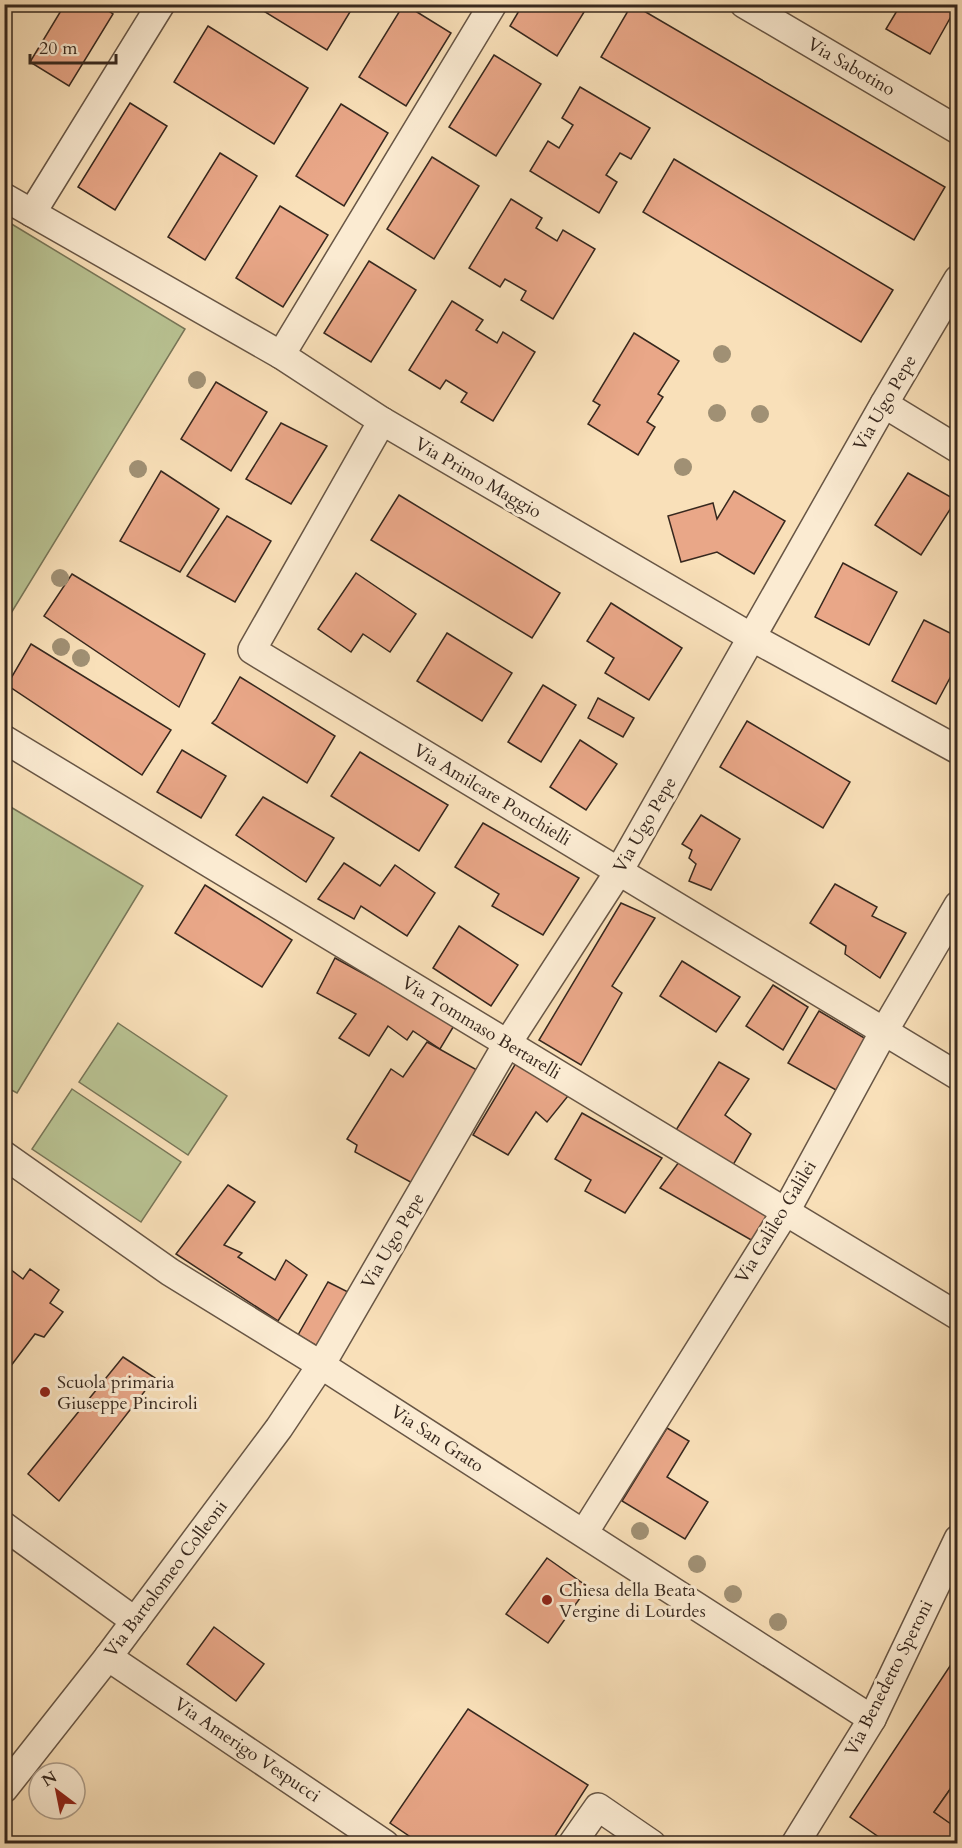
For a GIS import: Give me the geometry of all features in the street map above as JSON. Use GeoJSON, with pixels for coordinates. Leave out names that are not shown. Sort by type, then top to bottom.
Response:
{"type":"FeatureCollection","features":[{"type":"Feature","properties":{"kind":"street"},"geometry":{"type":"LineString","coordinates":[[32,213],[161,4]]}},
{"type":"Feature","properties":{"kind":"street"},"geometry":{"type":"LineString","coordinates":[[281,355],[494,4]]}},
{"type":"Feature","properties":{"kind":"street","name":"Via Sabotino"},"geometry":{"type":"LineString","coordinates":[[744,4],[957,130]]}},
{"type":"Feature","properties":{"kind":"street","name":"Via Primo Maggio"},"geometry":{"type":"LineString","coordinates":[[4,197],[281,355],[382,421],[753,638],[957,750]]}},
{"type":"Feature","properties":{"kind":"street","name":"Via Ugo Pepe"},"geometry":{"type":"LineString","coordinates":[[321,1365],[507,1044],[619,871],[957,279]]}},
{"type":"Feature","properties":{"kind":"street"},"geometry":{"type":"LineString","coordinates":[[884,404],[957,449]]}},
{"type":"Feature","properties":{"kind":"street","name":"Via Amilcare Ponchielli"},"geometry":{"type":"LineString","coordinates":[[382,421],[252,650],[957,1076]]}},
{"type":"Feature","properties":{"kind":"street","name":"Via Tommaso Bertarelli"},"geometry":{"type":"LineString","coordinates":[[4,739],[957,1316]]}},
{"type":"Feature","properties":{"kind":"street","name":"Via Galileo Galilei"},"geometry":{"type":"LineString","coordinates":[[584,1533],[786,1211],[883,1033],[957,905]]}},
{"type":"Feature","properties":{"kind":"street","name":"Via San Grato"},"geometry":{"type":"LineString","coordinates":[[4,1155],[170,1272],[321,1365],[872,1719]]}},
{"type":"Feature","properties":{"kind":"street","name":"Via Bartolomeo Colleoni"},"geometry":{"type":"LineString","coordinates":[[4,1789],[135,1621],[279,1428],[321,1365]]}},
{"type":"Feature","properties":{"kind":"street"},"geometry":{"type":"LineString","coordinates":[[4,1526],[135,1621]]}},
{"type":"Feature","properties":{"kind":"street","name":"Via Benedetto Speroni"},"geometry":{"type":"LineString","coordinates":[[795,1844],[872,1719],[957,1539]]}},
{"type":"Feature","properties":{"kind":"street","name":"Via Amerigo Vespucci"},"geometry":{"type":"LineString","coordinates":[[108,1657],[385,1844]]}},
{"type":"Feature","properties":{"kind":"street"},"geometry":{"type":"LineString","coordinates":[[572,1844],[598,1807],[652,1844]]}},
{"type":"Feature","properties":{"kind":"green space"},"geometry":{"type":"Polygon","coordinates":[[[5,220],[185,329],[5,623],[5,220]]]}},
{"type":"Feature","properties":{"kind":"green space"},"geometry":{"type":"Polygon","coordinates":[[[4,803],[143,886],[17,1093],[4,1086],[4,803]]]}},
{"type":"Feature","properties":{"kind":"green space"},"geometry":{"type":"Polygon","coordinates":[[[118,1023],[227,1096],[188,1155],[79,1082],[118,1023]]]}},
{"type":"Feature","properties":{"kind":"green space"},"geometry":{"type":"Polygon","coordinates":[[[72,1089],[181,1162],[141,1222],[32,1149],[72,1089]]]}},
{"type":"Feature","properties":{"kind":"building"},"geometry":{"type":"Polygon","coordinates":[[[65,4],[98,4],[113,14],[69,86],[30,62],[65,4]]]}},
{"type":"Feature","properties":{"kind":"building"},"geometry":{"type":"Polygon","coordinates":[[[252,4],[349,4],[353,7],[327,50],[252,4]]]}},
{"type":"Feature","properties":{"kind":"building"},"geometry":{"type":"Polygon","coordinates":[[[404,4],[451,33],[406,106],[359,77],[404,4]]]}},
{"type":"Feature","properties":{"kind":"building"},"geometry":{"type":"Polygon","coordinates":[[[523,4],[589,4],[557,56],[510,26],[523,4]]]}},
{"type":"Feature","properties":{"kind":"building"},"geometry":{"type":"Polygon","coordinates":[[[632,4],[945,187],[914,240],[601,57],[632,4]]]}},
{"type":"Feature","properties":{"kind":"building"},"geometry":{"type":"Polygon","coordinates":[[[901,4],[958,4],[930,54],[886,29],[901,4]]]}},
{"type":"Feature","properties":{"kind":"building"},"geometry":{"type":"Polygon","coordinates":[[[208,26],[308,88],[274,144],[174,82],[208,26]]]}},
{"type":"Feature","properties":{"kind":"building"},"geometry":{"type":"Polygon","coordinates":[[[494,55],[541,84],[496,156],[449,127],[494,55]]]}},
{"type":"Feature","properties":{"kind":"building"},"geometry":{"type":"Polygon","coordinates":[[[580,87],[650,128],[631,159],[620,153],[606,175],[617,182],[599,213],[530,171],[548,141],[559,148],[573,125],[562,118],[580,87]]]}},
{"type":"Feature","properties":{"kind":"building"},"geometry":{"type":"Polygon","coordinates":[[[130,103],[167,126],[115,210],[78,187],[130,103]]]}},
{"type":"Feature","properties":{"kind":"building"},"geometry":{"type":"Polygon","coordinates":[[[341,104],[388,133],[344,206],[296,176],[341,104]]]}},
{"type":"Feature","properties":{"kind":"building"},"geometry":{"type":"Polygon","coordinates":[[[220,153],[257,176],[205,260],[168,237],[220,153]]]}},
{"type":"Feature","properties":{"kind":"building"},"geometry":{"type":"Polygon","coordinates":[[[432,157],[479,186],[434,259],[387,229],[432,157]]]}},
{"type":"Feature","properties":{"kind":"building"},"geometry":{"type":"Polygon","coordinates":[[[674,159],[893,290],[861,342],[643,212],[674,159]]]}},
{"type":"Feature","properties":{"kind":"building"},"geometry":{"type":"Polygon","coordinates":[[[511,199],[542,218],[536,228],[557,241],[563,230],[595,249],[553,319],[521,300],[526,291],[505,279],[500,287],[469,268],[511,199]]]}},
{"type":"Feature","properties":{"kind":"building"},"geometry":{"type":"Polygon","coordinates":[[[280,206],[328,235],[283,307],[236,278],[280,206]]]}},
{"type":"Feature","properties":{"kind":"building"},"geometry":{"type":"Polygon","coordinates":[[[369,261],[416,290],[371,362],[324,333],[369,261]]]}},
{"type":"Feature","properties":{"kind":"building"},"geometry":{"type":"Polygon","coordinates":[[[452,301],[483,320],[476,330],[497,343],[503,332],[535,352],[493,421],[461,402],[467,393],[446,380],[440,389],[409,370],[452,301]]]}},
{"type":"Feature","properties":{"kind":"building"},"geometry":{"type":"Polygon","coordinates":[[[634,333],[679,361],[658,394],[663,397],[647,422],[655,427],[638,455],[588,424],[600,405],[593,401],[634,333]]]}},
{"type":"Feature","properties":{"kind":"building"},"geometry":{"type":"Polygon","coordinates":[[[216,382],[267,412],[231,471],[181,439],[216,382]]]}},
{"type":"Feature","properties":{"kind":"building"},"geometry":{"type":"Polygon","coordinates":[[[281,423],[327,446],[291,504],[246,479],[281,423]]]}},
{"type":"Feature","properties":{"kind":"building"},"geometry":{"type":"Polygon","coordinates":[[[161,471],[219,509],[180,572],[120,541],[161,471]]]}},
{"type":"Feature","properties":{"kind":"building"},"geometry":{"type":"Polygon","coordinates":[[[908,473],[956,500],[921,555],[875,525],[908,473]]]}},
{"type":"Feature","properties":{"kind":"building"},"geometry":{"type":"Polygon","coordinates":[[[734,491],[785,521],[754,574],[717,552],[681,562],[668,516],[713,503],[717,519],[734,491]]]}},
{"type":"Feature","properties":{"kind":"building"},"geometry":{"type":"Polygon","coordinates":[[[399,495],[560,593],[532,638],[371,540],[399,495]]]}},
{"type":"Feature","properties":{"kind":"building"},"geometry":{"type":"Polygon","coordinates":[[[227,516],[271,541],[235,602],[187,576],[227,516]]]}},
{"type":"Feature","properties":{"kind":"building"},"geometry":{"type":"Polygon","coordinates":[[[843,563],[897,592],[869,645],[815,617],[843,563]]]}},
{"type":"Feature","properties":{"kind":"building"},"geometry":{"type":"Polygon","coordinates":[[[356,573],[416,614],[390,652],[363,634],[351,652],[318,629],[356,573]]]}},
{"type":"Feature","properties":{"kind":"building"},"geometry":{"type":"Polygon","coordinates":[[[72,574],[205,654],[179,707],[44,616],[72,574]]]}},
{"type":"Feature","properties":{"kind":"building"},"geometry":{"type":"Polygon","coordinates":[[[611,603],[682,648],[649,700],[605,673],[614,658],[587,641],[611,603]]]}},
{"type":"Feature","properties":{"kind":"building"},"geometry":{"type":"Polygon","coordinates":[[[924,620],[958,637],[958,663],[936,704],[892,681],[924,620]]]}},
{"type":"Feature","properties":{"kind":"building"},"geometry":{"type":"Polygon","coordinates":[[[447,633],[512,673],[482,721],[417,681],[447,633]]]}},
{"type":"Feature","properties":{"kind":"building"},"geometry":{"type":"Polygon","coordinates":[[[31,644],[171,730],[142,775],[7,685],[31,644]]]}},
{"type":"Feature","properties":{"kind":"building"},"geometry":{"type":"Polygon","coordinates":[[[240,677],[335,736],[307,783],[212,723],[240,677]]]}},
{"type":"Feature","properties":{"kind":"building"},"geometry":{"type":"Polygon","coordinates":[[[543,685],[576,705],[541,762],[508,742],[543,685]]]}},
{"type":"Feature","properties":{"kind":"building"},"geometry":{"type":"Polygon","coordinates":[[[598,698],[634,718],[623,737],[588,718],[598,698]]]}},
{"type":"Feature","properties":{"kind":"building"},"geometry":{"type":"Polygon","coordinates":[[[747,721],[850,782],[823,828],[720,767],[747,721]]]}},
{"type":"Feature","properties":{"kind":"building"},"geometry":{"type":"Polygon","coordinates":[[[580,740],[617,764],[586,810],[550,787],[580,740]]]}},
{"type":"Feature","properties":{"kind":"building"},"geometry":{"type":"Polygon","coordinates":[[[182,750],[226,776],[201,818],[157,792],[182,750]]]}},
{"type":"Feature","properties":{"kind":"building"},"geometry":{"type":"Polygon","coordinates":[[[360,752],[448,805],[419,851],[331,796],[360,752]]]}},
{"type":"Feature","properties":{"kind":"building"},"geometry":{"type":"Polygon","coordinates":[[[263,797],[334,838],[306,882],[236,835],[263,797]]]}},
{"type":"Feature","properties":{"kind":"building"},"geometry":{"type":"Polygon","coordinates":[[[701,815],[740,839],[711,890],[689,881],[696,864],[689,858],[692,850],[682,844],[701,815]]]}},
{"type":"Feature","properties":{"kind":"building"},"geometry":{"type":"Polygon","coordinates":[[[483,823],[579,878],[543,935],[492,906],[499,894],[455,867],[483,823]]]}},
{"type":"Feature","properties":{"kind":"building"},"geometry":{"type":"Polygon","coordinates":[[[344,863],[380,886],[395,865],[435,893],[407,936],[361,906],[354,919],[318,899],[344,863]]]}},
{"type":"Feature","properties":{"kind":"building"},"geometry":{"type":"Polygon","coordinates":[[[835,884],[877,907],[872,916],[906,933],[880,978],[845,954],[846,946],[810,923],[835,884]]]}},
{"type":"Feature","properties":{"kind":"building"},"geometry":{"type":"Polygon","coordinates":[[[205,885],[292,940],[262,987],[175,933],[205,885]]]}},
{"type":"Feature","properties":{"kind":"building"},"geometry":{"type":"Polygon","coordinates":[[[621,903],[655,918],[612,986],[622,993],[581,1065],[539,1040],[621,903]]]}},
{"type":"Feature","properties":{"kind":"building"},"geometry":{"type":"Polygon","coordinates":[[[459,926],[518,965],[491,1006],[433,968],[459,926]]]}},
{"type":"Feature","properties":{"kind":"building"},"geometry":{"type":"Polygon","coordinates":[[[335,958],[455,1024],[440,1049],[413,1031],[407,1040],[388,1026],[369,1056],[339,1038],[356,1014],[317,993],[335,958]]]}},
{"type":"Feature","properties":{"kind":"building"},"geometry":{"type":"Polygon","coordinates":[[[682,961],[740,997],[716,1032],[660,996],[682,961]]]}},
{"type":"Feature","properties":{"kind":"building"},"geometry":{"type":"Polygon","coordinates":[[[773,985],[808,1007],[783,1050],[746,1026],[773,985]]]}},
{"type":"Feature","properties":{"kind":"building"},"geometry":{"type":"Polygon","coordinates":[[[819,1011],[871,1042],[836,1090],[788,1063],[819,1011]]]}},
{"type":"Feature","properties":{"kind":"building"},"geometry":{"type":"Polygon","coordinates":[[[427,1042],[484,1074],[416,1185],[355,1152],[357,1145],[347,1139],[391,1069],[403,1077],[427,1042]]]}},
{"type":"Feature","properties":{"kind":"building"},"geometry":{"type":"Polygon","coordinates":[[[719,1062],[749,1079],[725,1115],[751,1134],[733,1165],[676,1130],[719,1062]]]}},
{"type":"Feature","properties":{"kind":"building"},"geometry":{"type":"Polygon","coordinates":[[[516,1063],[568,1096],[547,1122],[536,1112],[508,1155],[473,1135],[516,1063]]]}},
{"type":"Feature","properties":{"kind":"building"},"geometry":{"type":"Polygon","coordinates":[[[582,1113],[662,1158],[625,1213],[585,1191],[591,1180],[555,1159],[582,1113]]]}},
{"type":"Feature","properties":{"kind":"building"},"geometry":{"type":"Polygon","coordinates":[[[679,1162],[772,1215],[753,1241],[660,1188],[679,1162]]]}},
{"type":"Feature","properties":{"kind":"building"},"geometry":{"type":"Polygon","coordinates":[[[228,1185],[255,1202],[224,1245],[242,1253],[238,1257],[275,1280],[286,1260],[307,1275],[278,1321],[176,1254],[228,1185]]]}},
{"type":"Feature","properties":{"kind":"building"},"geometry":{"type":"Polygon","coordinates":[[[10,1269],[23,1279],[30,1269],[59,1290],[50,1303],[63,1312],[44,1337],[35,1334],[4,1375],[4,1277],[10,1269]]]}},
{"type":"Feature","properties":{"kind":"building"},"geometry":{"type":"Polygon","coordinates":[[[328,1282],[358,1297],[326,1351],[298,1335],[328,1282]]]}},
{"type":"Feature","properties":{"kind":"building"},"geometry":{"type":"Polygon","coordinates":[[[123,1357],[155,1378],[59,1501],[28,1474],[123,1357]]]}},
{"type":"Feature","properties":{"kind":"building"},"geometry":{"type":"Polygon","coordinates":[[[667,1428],[689,1441],[667,1477],[708,1502],[685,1539],[622,1501],[667,1428]]]}},
{"type":"Feature","properties":{"kind":"building","name":"Chiesa della Beata Vergine di Lourdes"},"geometry":{"type":"Polygon","coordinates":[[[547,1558],[588,1587],[548,1643],[506,1614],[547,1558]]]}},
{"type":"Feature","properties":{"kind":"building"},"geometry":{"type":"Polygon","coordinates":[[[214,1627],[264,1664],[236,1701],[187,1664],[214,1627]]]}},
{"type":"Feature","properties":{"kind":"building"},"geometry":{"type":"Polygon","coordinates":[[[950,1666],[958,1671],[958,1778],[934,1812],[958,1828],[958,1844],[889,1844],[850,1817],[950,1666]]]}},
{"type":"Feature","properties":{"kind":"building"},"geometry":{"type":"Polygon","coordinates":[[[468,1709],[588,1785],[550,1844],[421,1844],[390,1823],[468,1709]]]}},
{"type":"Feature","properties":{"kind":"building"},"geometry":{"type":"Polygon","coordinates":[[[951,1788],[958,1792],[958,1815],[951,1824],[934,1812],[951,1788]]]}},
{"type":"Feature","properties":{"kind":"place","name":"Scuola primaria Giuseppe Pinciroli"},"geometry":{"type":"Point","coordinates":[45,1392]}},
{"type":"Feature","properties":{"kind":"place","name":"Chiesa della Beata Vergine di Lourdes"},"geometry":{"type":"Point","coordinates":[547,1600]}}]}
